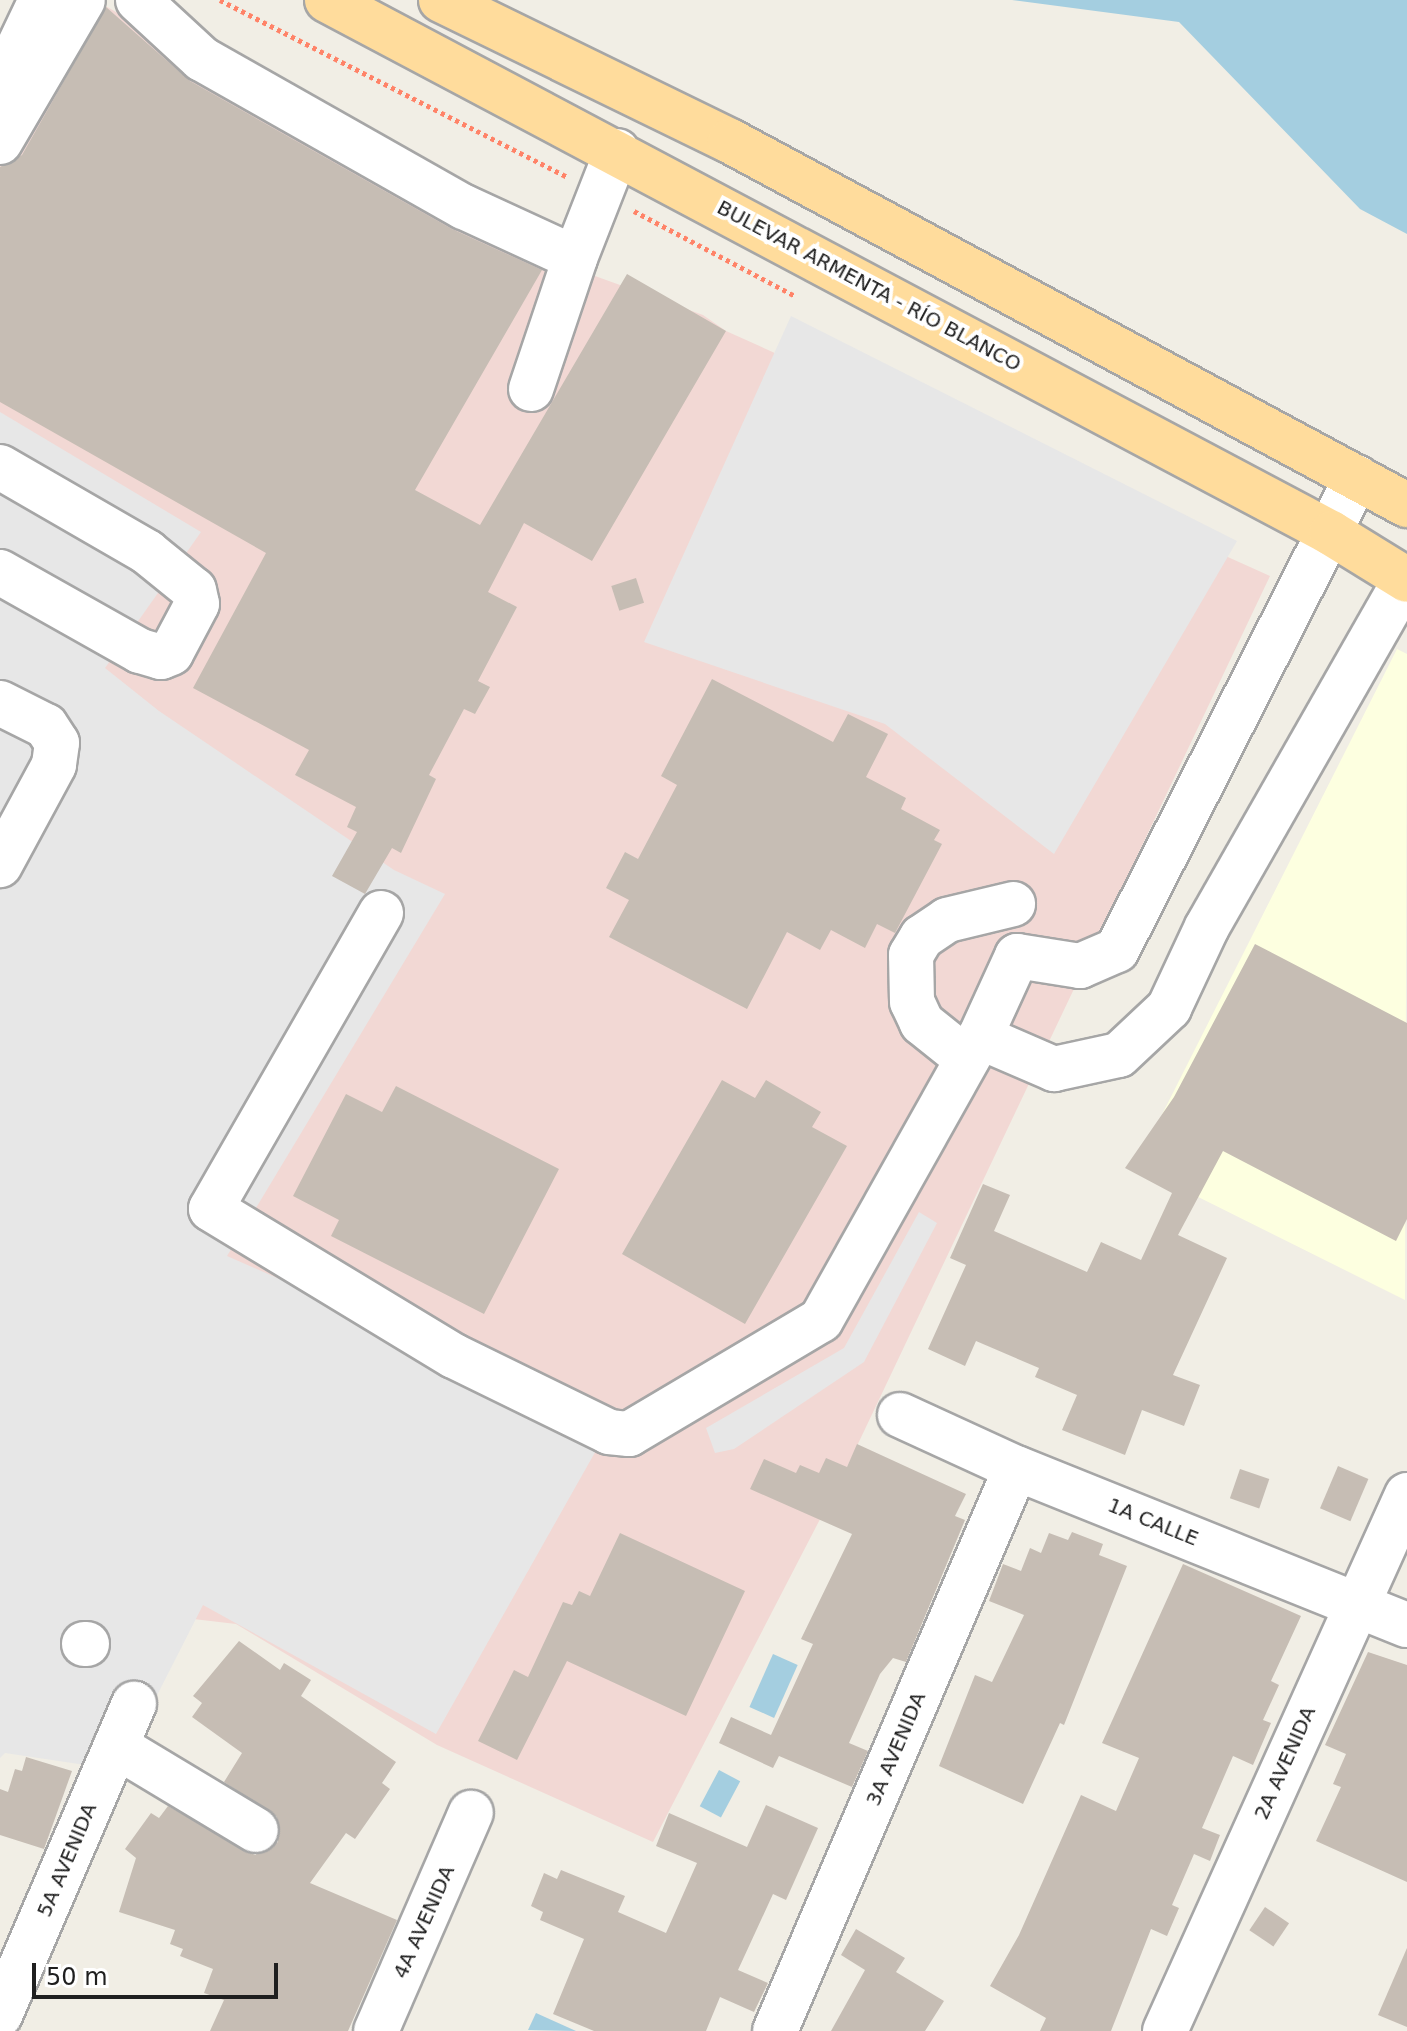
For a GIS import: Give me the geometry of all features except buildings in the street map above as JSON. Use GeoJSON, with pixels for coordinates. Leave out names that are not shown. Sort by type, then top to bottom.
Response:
{"type":"FeatureCollection","features":[{"type":"Feature","properties":{"kind":"main road","name":"BULEVAR ARMENTA - RÍO BLANCO"},"geometry":{"type":"LineString","coordinates":[[327,0],[617,151],[1331,533],[1407,579]]}},
{"type":"Feature","properties":{"kind":"main road"},"geometry":{"type":"LineString","coordinates":[[441,0],[730,141],[1407,505]]}},
{"type":"Feature","properties":{"kind":"main road"},"geometry":{"type":"LineString","coordinates":[[771,233],[785,219],[829,228],[1114,375],[1150,385],[1170,377]]}},
{"type":"Feature","properties":{"kind":"street"},"geometry":{"type":"LineString","coordinates":[[0,86],[41,0]]}},
{"type":"Feature","properties":{"kind":"street"},"geometry":{"type":"LineString","coordinates":[[0,142],[83,0]]}},
{"type":"Feature","properties":{"kind":"street"},"geometry":{"type":"LineString","coordinates":[[138,0],[202,59],[464,207],[575,258]]}},
{"type":"Feature","properties":{"kind":"street"},"geometry":{"type":"LineString","coordinates":[[531,389],[575,258],[617,151]]}},
{"type":"Feature","properties":{"kind":"street"},"geometry":{"type":"LineString","coordinates":[[0,467],[147,552],[194,590],[197,604],[171,653],[161,657],[140,651],[0,572]]}},
{"type":"Feature","properties":{"kind":"street"},"geometry":{"type":"LineString","coordinates":[[381,913],[211,1209],[454,1356],[609,1432],[629,1434],[821,1320],[973,1048],[1017,956],[1080,966],[1117,950],[1357,477]]}},
{"type":"Feature","properties":{"kind":"street"},"geometry":{"type":"LineString","coordinates":[[1013,904],[947,920],[922,937],[911,955],[912,1002],[922,1023],[973,1048],[1054,1069],[1119,1055],[1169,1008],[1207,927],[1407,579]]}},
{"type":"Feature","properties":{"kind":"street"},"geometry":{"type":"LineString","coordinates":[[0,703],[46,726],[57,743],[54,765],[0,865]]}},
{"type":"Feature","properties":{"kind":"street","name":"1A CALLE"},"geometry":{"type":"LineString","coordinates":[[900,1415],[1016,1468],[1407,1625]]}},
{"type":"Feature","properties":{"kind":"street","name":"3A AVENIDA"},"geometry":{"type":"LineString","coordinates":[[775,2031],[1016,1468]]}},
{"type":"Feature","properties":{"kind":"street","name":"2A AVENIDA"},"geometry":{"type":"LineString","coordinates":[[1165,2031],[1407,1495]]}},
{"type":"Feature","properties":{"kind":"street","name":"5A AVENIDA"},"geometry":{"type":"LineString","coordinates":[[0,2015],[134,1704]]}},
{"type":"Feature","properties":{"kind":"street"},"geometry":{"type":"LineString","coordinates":[[116,1746],[256,1830]]}},
{"type":"Feature","properties":{"kind":"street","name":"4A AVENIDA"},"geometry":{"type":"LineString","coordinates":[[376,2031],[471,1813]]}},
{"type":"Feature","properties":{"kind":"path"},"geometry":{"type":"LineString","coordinates":[[220,0],[797,297]]}},
{"type":"Feature","properties":{"kind":"shaded area"},"geometry":{"type":"Polygon","coordinates":[[[95,0],[548,259],[703,315],[726,331],[1270,576],[847,1467],[653,1842],[437,1745],[236,1624],[100,1608],[0,653],[0,127],[95,0]]]}},
{"type":"Feature","properties":{"kind":"shaded area"},"geometry":{"type":"Polygon","coordinates":[[[791,316],[1237,541],[1054,854],[885,724],[644,642],[791,316]]]}},
{"type":"Feature","properties":{"kind":"shaded area"},"geometry":{"type":"Polygon","coordinates":[[[0,412],[201,532],[105,668],[159,711],[394,870],[445,894],[227,1256],[611,1424],[436,1734],[203,1605],[119,1770],[5,1753],[0,1758],[0,412]]]}},
{"type":"Feature","properties":{"kind":"shaded area"},"geometry":{"type":"Polygon","coordinates":[[[1397,649],[1407,654],[1405,1300],[1136,1166],[1397,649]]]}},
{"type":"Feature","properties":{"kind":"shaded area"},"geometry":{"type":"Polygon","coordinates":[[[919,1212],[937,1223],[864,1362],[734,1449],[715,1453],[706,1428],[844,1348],[919,1212]]]}},
{"type":"Feature","properties":{"kind":"water"},"geometry":{"type":"Polygon","coordinates":[[[1012,0],[1407,0],[1407,234],[1360,209],[1179,22],[1012,0]]]}},
{"type":"Feature","properties":{"kind":"water"},"geometry":{"type":"Polygon","coordinates":[[[773,1654],[798,1665],[774,1718],[749,1707],[773,1654]]]}},
{"type":"Feature","properties":{"kind":"water"},"geometry":{"type":"Polygon","coordinates":[[[719,1770],[740,1781],[721,1817],[700,1806],[719,1770]]]}},
{"type":"Feature","properties":{"kind":"water"},"geometry":{"type":"Polygon","coordinates":[[[536,2013],[576,2031],[528,2030],[536,2013]]]}}]}
